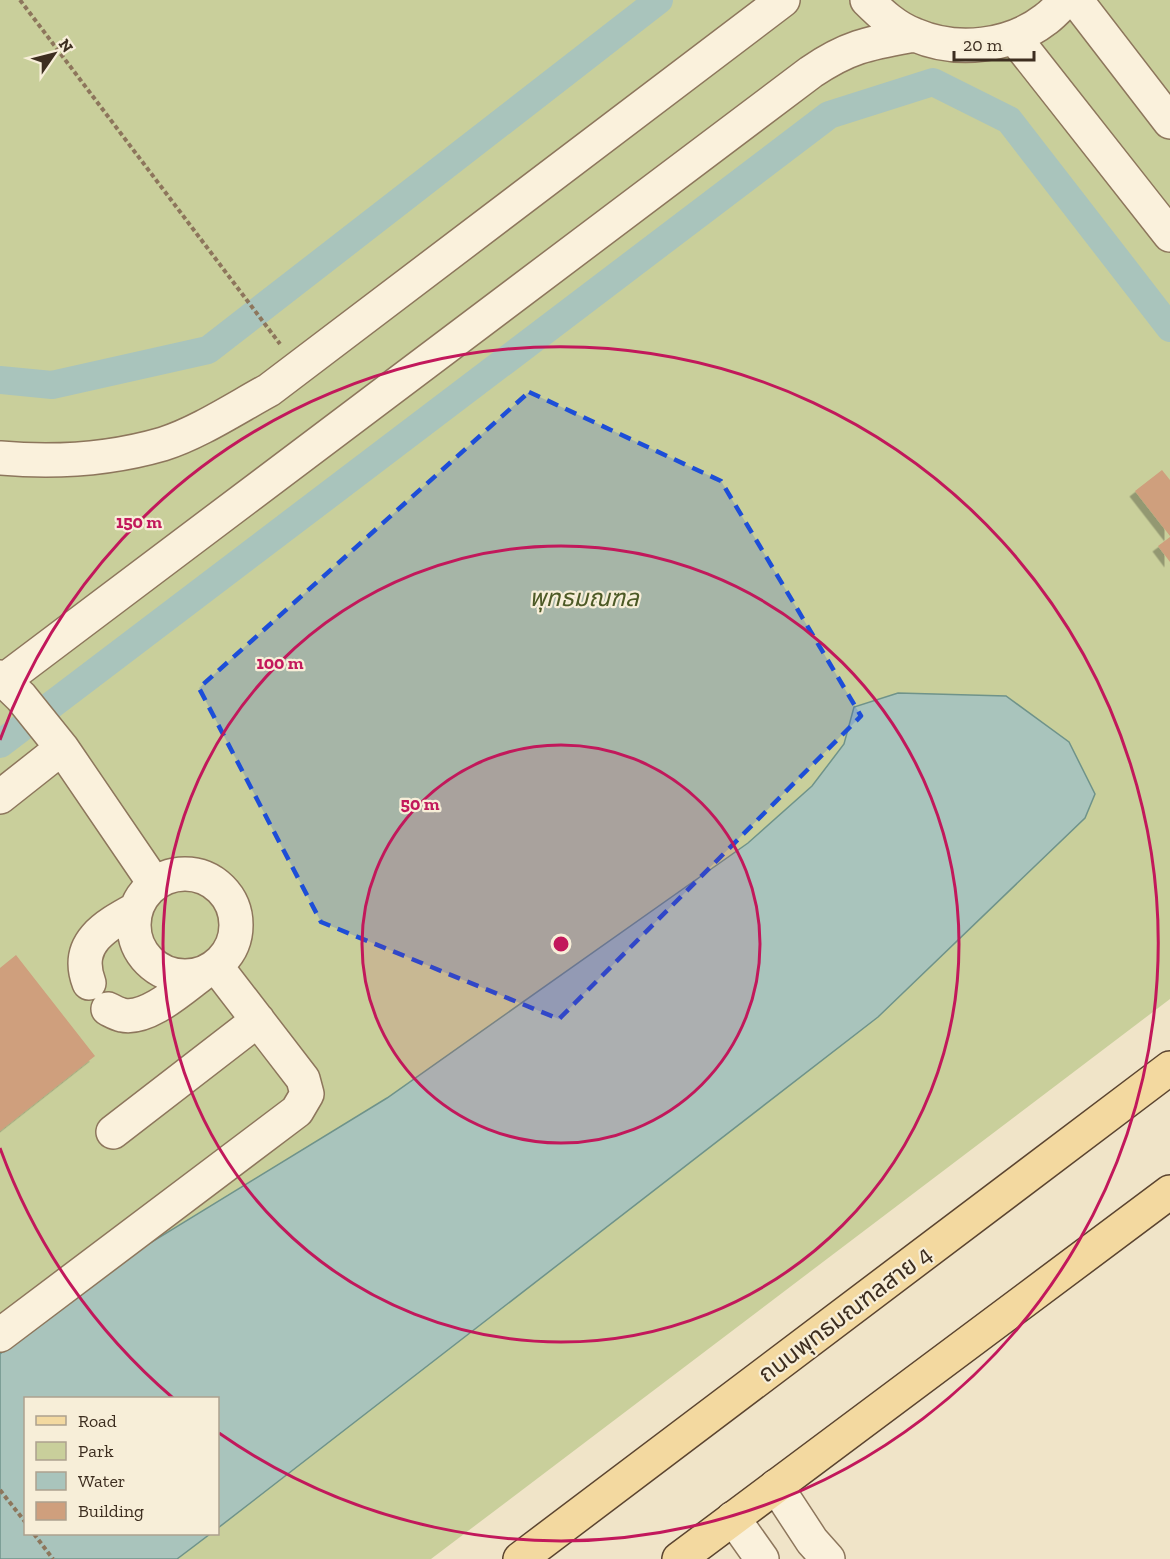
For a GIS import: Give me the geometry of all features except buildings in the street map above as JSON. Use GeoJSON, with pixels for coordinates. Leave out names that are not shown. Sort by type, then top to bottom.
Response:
{"type":"FeatureCollection","features":[{"type":"Feature","properties":{"kind":"main road","name":"ถนนพุทธมณฑลสาย 4"},"geometry":{"type":"LineString","coordinates":[[520,1559],[1170,1068]]}},
{"type":"Feature","properties":{"kind":"main road"},"geometry":{"type":"LineString","coordinates":[[679,1559],[1170,1192]]}},
{"type":"Feature","properties":{"kind":"street"},"geometry":{"type":"LineString","coordinates":[[0,458],[38,461],[105,458],[165,443],[217,419],[269,390],[783,0]]}},
{"type":"Feature","properties":{"kind":"street"},"geometry":{"type":"LineString","coordinates":[[867,0],[886,19],[914,35],[947,44],[981,45],[1014,37],[1046,20],[1066,0]]}},
{"type":"Feature","properties":{"kind":"street"},"geometry":{"type":"LineString","coordinates":[[1076,0],[1170,122]]}},
{"type":"Feature","properties":{"kind":"street"},"geometry":{"type":"LineString","coordinates":[[154,883],[56,741],[8,685],[811,72],[855,47],[914,35]]}},
{"type":"Feature","properties":{"kind":"street"},"geometry":{"type":"LineString","coordinates":[[1014,37],[1170,236]]}},
{"type":"Feature","properties":{"kind":"street"},"geometry":{"type":"LineString","coordinates":[[0,797],[56,741]]}},
{"type":"Feature","properties":{"kind":"street"},"geometry":{"type":"LineString","coordinates":[[108,1009],[123,1016],[160,1006],[209,970],[228,953],[235,937],[236,919],[231,901],[220,887],[205,877],[188,873],[170,875],[154,883],[143,894],[135,909],[133,925],[136,941],[143,955],[155,967],[170,974],[186,976],[209,970]]}},
{"type":"Feature","properties":{"kind":"street"},"geometry":{"type":"LineString","coordinates":[[89,983],[84,971],[84,958],[93,939],[106,926],[135,909]]}},
{"type":"Feature","properties":{"kind":"street"},"geometry":{"type":"LineString","coordinates":[[0,1335],[297,1111],[307,1094],[303,1079],[258,1020],[209,970]]}},
{"type":"Feature","properties":{"kind":"street"},"geometry":{"type":"LineString","coordinates":[[113,1132],[258,1020]]}},
{"type":"Feature","properties":{"kind":"street"},"geometry":{"type":"LineString","coordinates":[[776,1486],[812,1541],[828,1559]]}},
{"type":"Feature","properties":{"kind":"street"},"geometry":{"type":"LineString","coordinates":[[733,1518],[762,1559]]}},
{"type":"Feature","properties":{"kind":"path"},"geometry":{"type":"LineString","coordinates":[[20,0],[298,368]]}},
{"type":"Feature","properties":{"kind":"path"},"geometry":{"type":"LineString","coordinates":[[0,1490],[24,1520]]}},
{"type":"Feature","properties":{"kind":"path"},"geometry":{"type":"LineString","coordinates":[[35,1535],[53,1559]]}},
{"type":"Feature","properties":{"kind":"highlighted area"},"geometry":{"type":"Polygon","coordinates":[[[529,392],[721,481],[861,716],[559,1019],[321,922],[199,688],[529,392]]]}},
{"type":"Feature","properties":{"kind":"green space","name":"พุทธมณฑล"},"geometry":{"type":"Polygon","coordinates":[[[0,0],[1170,0],[1170,999],[431,1559],[0,1559],[0,0]]]}},
{"type":"Feature","properties":{"kind":"water"},"geometry":{"type":"Polygon","coordinates":[[[898,693],[1006,696],[1069,742],[1095,794],[1085,818],[878,1017],[219,1527],[219,1397],[24,1397],[24,1535],[209,1535],[177,1559],[0,1559],[0,1354],[132,1254],[387,1098],[748,843],[812,786],[844,744],[854,707],[898,693]]]}},
{"type":"Feature","properties":{"kind":"waterway"},"geometry":{"type":"LineString","coordinates":[[0,380],[52,385],[208,350],[659,0]]}},
{"type":"Feature","properties":{"kind":"waterway"},"geometry":{"type":"LineString","coordinates":[[0,744],[829,115],[933,82],[1009,120],[1170,328]]}}]}
